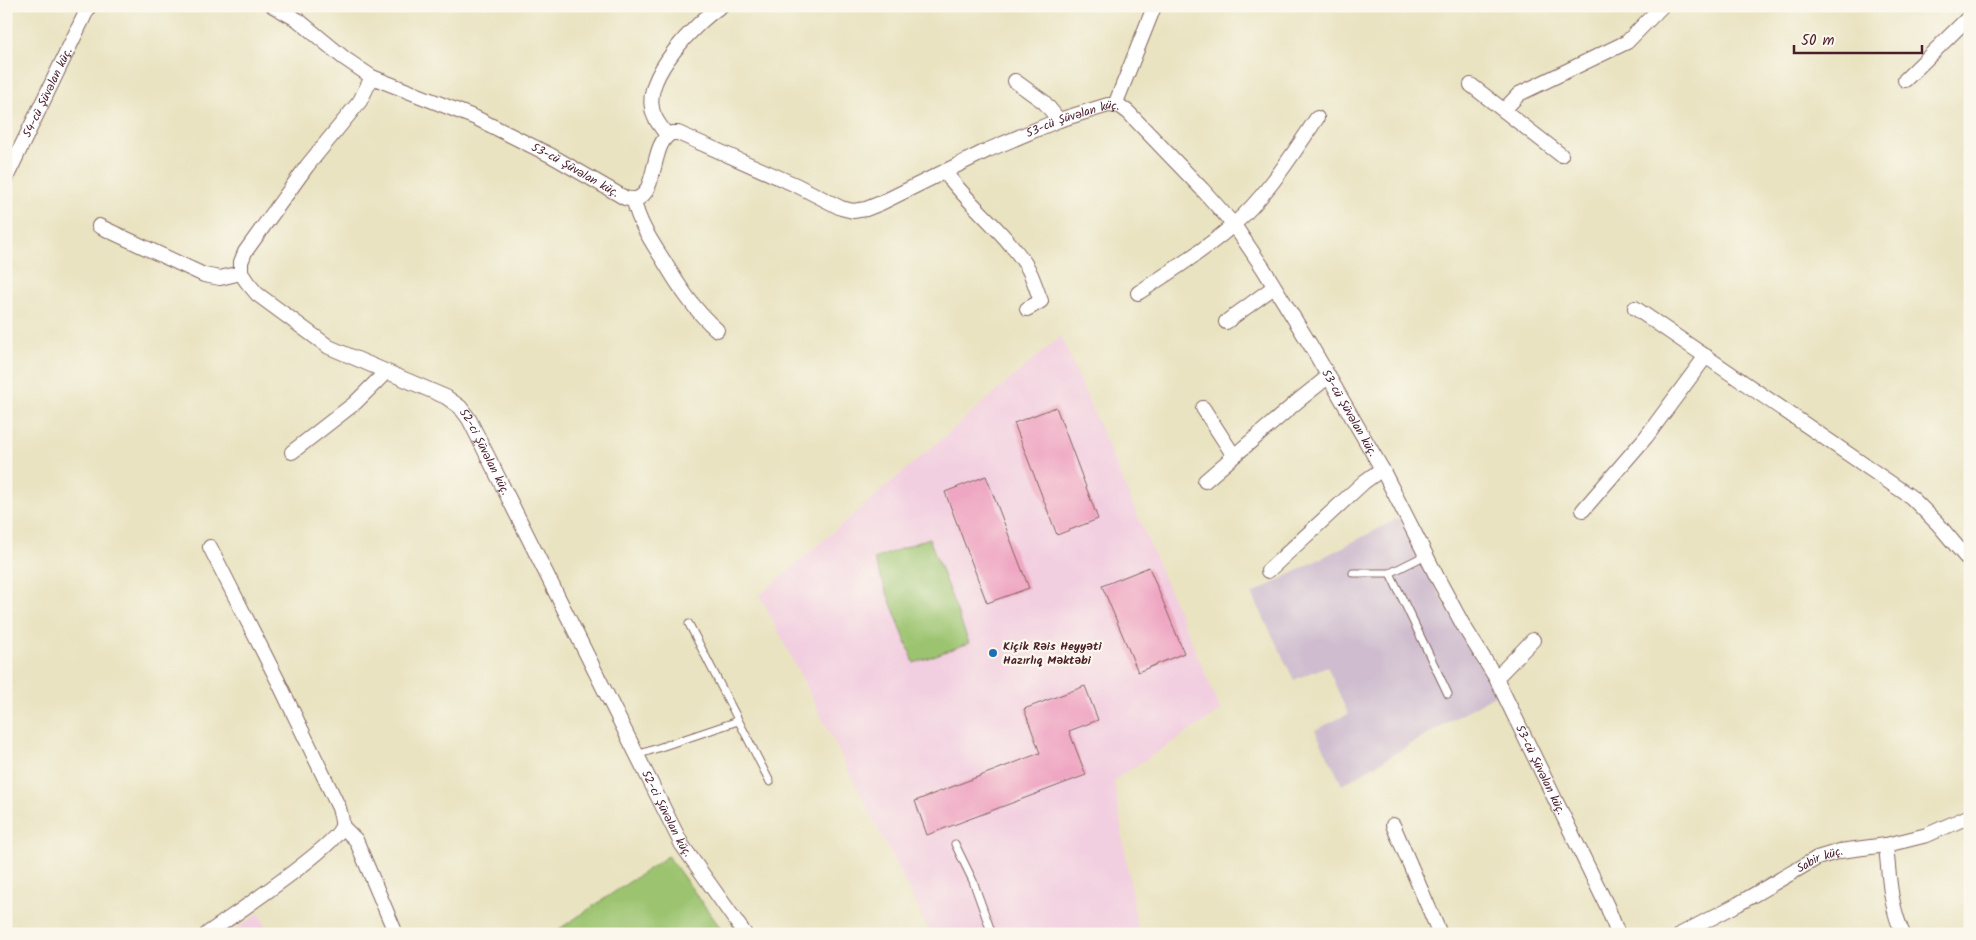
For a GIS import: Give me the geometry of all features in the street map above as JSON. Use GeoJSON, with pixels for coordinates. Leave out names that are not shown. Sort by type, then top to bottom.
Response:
{"type":"FeatureCollection","features":[{"type":"Feature","properties":{"kind":"street","name":"54-cü Şüvəlan küç."},"geometry":{"type":"LineString","coordinates":[[6,178],[89,6]]}},
{"type":"Feature","properties":{"kind":"street","name":"53-cü Şüvəlan küç."},"geometry":{"type":"LineString","coordinates":[[273,6],[298,20],[344,58],[372,77],[476,118],[552,156],[624,198],[634,200],[640,198],[646,189],[662,140],[667,135],[678,133],[798,186],[841,208],[853,211],[866,209],[881,203],[1011,139],[1059,120],[1108,105],[1115,105],[1128,112],[1234,225],[1329,376],[1382,469],[1463,625],[1496,678],[1607,906],[1618,934]]}},
{"type":"Feature","properties":{"kind":"street"},"geometry":{"type":"LineString","coordinates":[[667,135],[652,110],[651,98],[656,78],[681,44],[712,12],[721,6]]}},
{"type":"Feature","properties":{"kind":"street"},"geometry":{"type":"LineString","coordinates":[[1504,110],[1519,94],[1627,42],[1662,6]]}},
{"type":"Feature","properties":{"kind":"street"},"geometry":{"type":"LineString","coordinates":[[1115,105],[1154,7]]}},
{"type":"Feature","properties":{"kind":"street"},"geometry":{"type":"LineString","coordinates":[[1905,80],[1970,16]]}},
{"type":"Feature","properties":{"kind":"street"},"geometry":{"type":"LineString","coordinates":[[99,226],[204,275],[220,278],[241,273],[241,262],[245,252],[307,166],[360,101],[372,77]]}},
{"type":"Feature","properties":{"kind":"street"},"geometry":{"type":"LineString","coordinates":[[1015,81],[1044,102],[1059,120]]}},
{"type":"Feature","properties":{"kind":"street"},"geometry":{"type":"LineString","coordinates":[[1471,85],[1561,155]]}},
{"type":"Feature","properties":{"kind":"street"},"geometry":{"type":"LineString","coordinates":[[1138,293],[1234,225],[1273,182],[1317,118]]}},
{"type":"Feature","properties":{"kind":"street"},"geometry":{"type":"LineString","coordinates":[[944,172],[964,197],[1014,249],[1027,267],[1041,301],[1027,309]]}},
{"type":"Feature","properties":{"kind":"street"},"geometry":{"type":"LineString","coordinates":[[634,200],[641,225],[688,300],[701,316],[717,330]]}},
{"type":"Feature","properties":{"kind":"street","name":"52-ci Şüvəlan küç."},"geometry":{"type":"LineString","coordinates":[[241,273],[257,294],[329,348],[446,397],[460,407],[468,419],[546,578],[682,845],[745,934]]}},
{"type":"Feature","properties":{"kind":"street"},"geometry":{"type":"LineString","coordinates":[[1226,322],[1274,287]]}},
{"type":"Feature","properties":{"kind":"street"},"geometry":{"type":"LineString","coordinates":[[1635,308],[1911,497],[1938,524],[1970,562]]}},
{"type":"Feature","properties":{"kind":"street"},"geometry":{"type":"LineString","coordinates":[[1583,510],[1614,477],[1646,437],[1706,356]]}},
{"type":"Feature","properties":{"kind":"street"},"geometry":{"type":"LineString","coordinates":[[292,452],[355,403],[386,372]]}},
{"type":"Feature","properties":{"kind":"street"},"geometry":{"type":"LineString","coordinates":[[1205,481],[1329,376]]}},
{"type":"Feature","properties":{"kind":"street"},"geometry":{"type":"LineString","coordinates":[[1202,408],[1234,456]]}},
{"type":"Feature","properties":{"kind":"street"},"geometry":{"type":"LineString","coordinates":[[1268,571],[1364,482],[1382,469]]}},
{"type":"Feature","properties":{"kind":"street"},"geometry":{"type":"LineString","coordinates":[[210,547],[339,808],[342,826],[356,840],[396,934]]}},
{"type":"Feature","properties":{"kind":"street"},"geometry":{"type":"LineString","coordinates":[[1496,678],[1533,640]]}},
{"type":"Feature","properties":{"kind":"street","name":"Sabir küç."},"geometry":{"type":"LineString","coordinates":[[1680,934],[1738,904],[1817,858],[1840,851],[1886,845],[1927,835],[1970,816]]}},
{"type":"Feature","properties":{"kind":"street"},"geometry":{"type":"LineString","coordinates":[[1393,825],[1440,934]]}},
{"type":"Feature","properties":{"kind":"street"},"geometry":{"type":"LineString","coordinates":[[207,934],[319,853],[337,835],[342,826]]}},
{"type":"Feature","properties":{"kind":"street"},"geometry":{"type":"LineString","coordinates":[[1886,845],[1891,898],[1894,912],[1903,934]]}},
{"type":"Feature","properties":{"kind":"lane"},"geometry":{"type":"LineString","coordinates":[[1353,573],[1390,573],[1426,555]]}},
{"type":"Feature","properties":{"kind":"lane"},"geometry":{"type":"LineString","coordinates":[[1390,573],[1448,694]]}},
{"type":"Feature","properties":{"kind":"lane"},"geometry":{"type":"LineString","coordinates":[[689,624],[770,782]]}},
{"type":"Feature","properties":{"kind":"lane"},"geometry":{"type":"LineString","coordinates":[[637,755],[738,721]]}},
{"type":"Feature","properties":{"kind":"lane"},"geometry":{"type":"LineString","coordinates":[[955,844],[973,881],[992,934]]}},
{"type":"Feature","properties":{"kind":"shaded area","name":"Kiçik Rəis Heyyəti Hazırlıq Məktəbi"},"geometry":{"type":"Polygon","coordinates":[[[1061,336],[1221,711],[1114,780],[1138,934],[931,934],[760,595],[1061,336]]]}},
{"type":"Feature","properties":{"kind":"shaded area"},"geometry":{"type":"Polygon","coordinates":[[[1399,518],[1425,569],[1496,694],[1342,785],[1315,730],[1348,714],[1327,666],[1294,680],[1252,594],[1399,518]]]}},
{"type":"Feature","properties":{"kind":"shaded area"},"geometry":{"type":"Polygon","coordinates":[[[259,913],[270,934],[229,934],[259,913]]]}},
{"type":"Feature","properties":{"kind":"green space"},"geometry":{"type":"Polygon","coordinates":[[[929,538],[969,643],[914,663],[874,559],[929,538]]]}},
{"type":"Feature","properties":{"kind":"green space"},"geometry":{"type":"Polygon","coordinates":[[[668,856],[725,934],[552,934],[668,856]]]}},
{"type":"Feature","properties":{"kind":"building"},"geometry":{"type":"Polygon","coordinates":[[[1056,407],[1098,519],[1057,535],[1014,423],[1056,407]]]}},
{"type":"Feature","properties":{"kind":"building"},"geometry":{"type":"Polygon","coordinates":[[[986,476],[1029,588],[987,603],[945,492],[986,476]]]}},
{"type":"Feature","properties":{"kind":"building"},"geometry":{"type":"Polygon","coordinates":[[[1149,567],[1184,653],[1138,672],[1102,586],[1149,567]]]}},
{"type":"Feature","properties":{"kind":"building"},"geometry":{"type":"Polygon","coordinates":[[[1085,686],[1098,720],[1069,731],[1086,775],[927,835],[915,801],[1040,753],[1024,709],[1085,686]]]}},
{"type":"Feature","properties":{"kind":"place","name":"Kiçik Rəis Heyyəti Hazırlıq Məktəbi"},"geometry":{"type":"Point","coordinates":[993,653]}}]}
